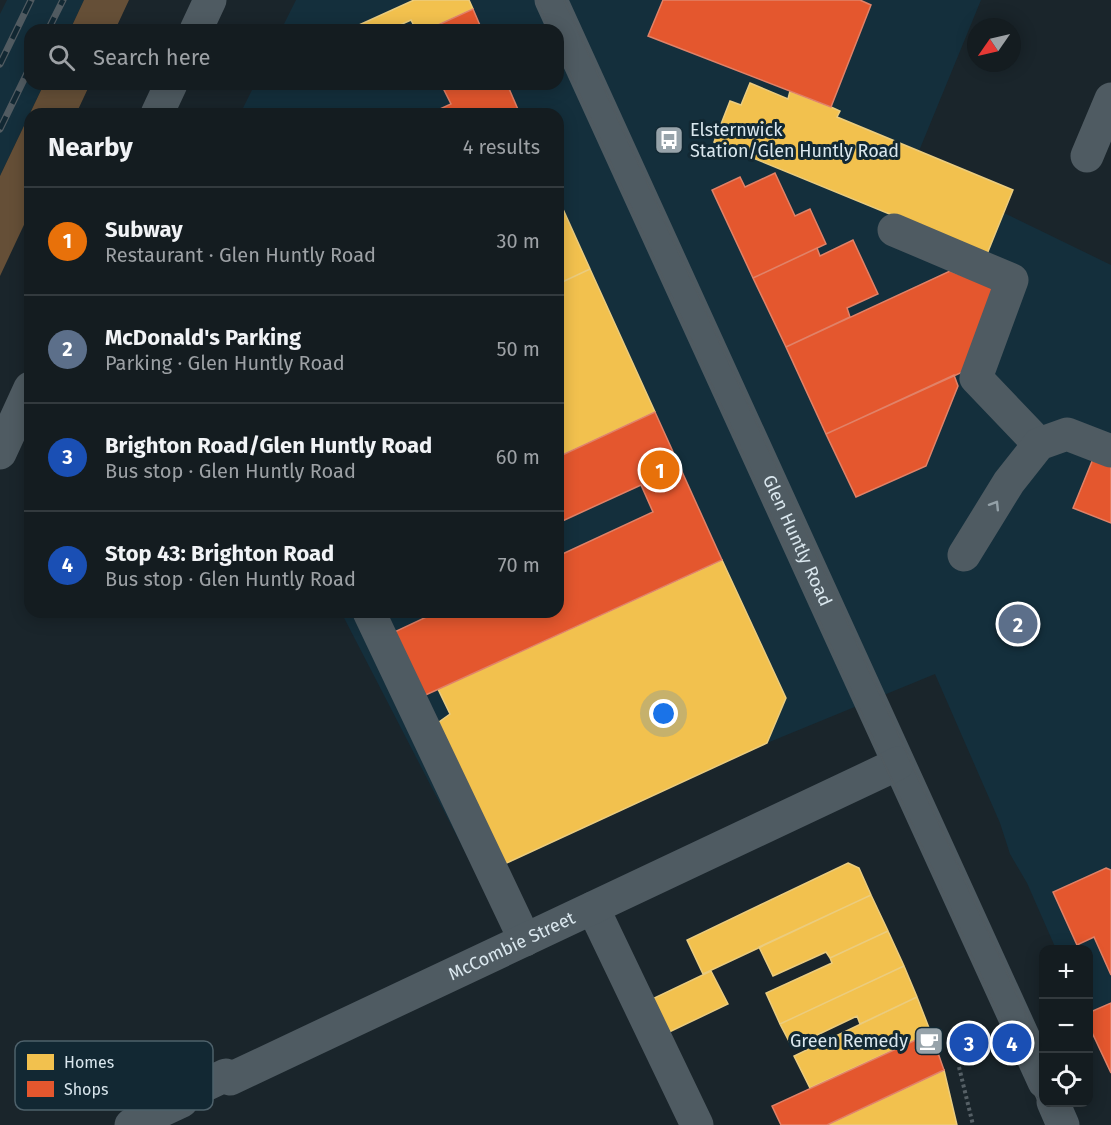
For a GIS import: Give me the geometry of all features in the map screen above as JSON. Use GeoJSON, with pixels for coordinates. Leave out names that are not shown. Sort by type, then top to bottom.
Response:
{"type":"FeatureCollection","features":[{"type":"Feature","properties":{"kind":"street"},"geometry":{"type":"LineString","coordinates":[[199,24],[210,0]]}},
{"type":"Feature","properties":{"kind":"street","name":"Glen Huntly Road"},"geometry":{"type":"LineString","coordinates":[[551,0],[562,24]]}},
{"type":"Feature","properties":{"kind":"street","name":"Glen Huntly Road"},"geometry":{"type":"LineString","coordinates":[[564,29],[1039,1071]]}},
{"type":"Feature","properties":{"kind":"street"},"geometry":{"type":"LineString","coordinates":[[160,108],[168,90]]}},
{"type":"Feature","properties":{"kind":"street"},"geometry":{"type":"LineString","coordinates":[[1087,156],[1111,99]]}},
{"type":"Feature","properties":{"kind":"street"},"geometry":{"type":"LineString","coordinates":[[894,230],[1012,280],[976,378],[1039,444]]}},
{"type":"Feature","properties":{"kind":"street"},"geometry":{"type":"LineString","coordinates":[[0,453],[24,401]]}},
{"type":"Feature","properties":{"kind":"street"},"geometry":{"type":"LineString","coordinates":[[964,555],[1009,482],[1039,444],[1067,434],[1111,451]]}},
{"type":"Feature","properties":{"kind":"street"},"geometry":{"type":"LineString","coordinates":[[372,618],[525,940]]}},
{"type":"Feature","properties":{"kind":"street","name":"McCombie Street"},"geometry":{"type":"LineString","coordinates":[[213,1081],[226,1075],[230,1079],[898,763]]}},
{"type":"Feature","properties":{"kind":"street"},"geometry":{"type":"LineString","coordinates":[[593,908],[697,1125]]}},
{"type":"Feature","properties":{"kind":"street"},"geometry":{"type":"LineString","coordinates":[[1055,1107],[1063,1125]]}},
{"type":"Feature","properties":{"kind":"street","name":"McCombie Street"},"geometry":{"type":"LineString","coordinates":[[131,1125],[163,1110]]}},
{"type":"Feature","properties":{"kind":"path"},"geometry":{"type":"LineString","coordinates":[[959,1067],[973,1125]]}},
{"type":"Feature","properties":{"kind":"shaded area"},"geometry":{"type":"Polygon","coordinates":[[[7,0],[84,0],[73,24],[24,24],[24,90],[41,90],[33,108],[24,108],[24,126],[0,176],[0,14],[7,0]]]}},
{"type":"Feature","properties":{"kind":"shaded area"},"geometry":{"type":"Polygon","coordinates":[[[84,0],[129,0],[118,24],[73,24],[84,0]]]}},
{"type":"Feature","properties":{"kind":"shaded area"},"geometry":{"type":"Polygon","coordinates":[[[296,0],[981,0],[974,18],[967,18],[967,34],[912,168],[1111,265],[1111,1073],[1093,1033],[1093,945],[1054,945],[1027,883],[1010,854],[1000,823],[935,674],[767,743],[478,877],[344,618],[564,618],[564,108],[243,108],[252,90],[564,90],[564,24],[284,24],[296,0]]]}},
{"type":"Feature","properties":{"kind":"shaded area"},"geometry":{"type":"Polygon","coordinates":[[[41,90],[87,90],[79,108],[33,108],[41,90]]]}},
{"type":"Feature","properties":{"kind":"shaded area"},"geometry":{"type":"Polygon","coordinates":[[[24,126],[24,225],[0,276],[0,176],[24,126]]]}},
{"type":"Feature","properties":{"kind":"building: Homes"},"geometry":{"type":"Polygon","coordinates":[[[414,0],[469,0],[473,9],[440,24],[413,24],[411,20],[402,24],[361,24],[414,0]]]}},
{"type":"Feature","properties":{"kind":"building: Homes"},"geometry":{"type":"Polygon","coordinates":[[[750,83],[788,99],[790,91],[831,107],[840,111],[837,117],[1013,190],[987,254],[714,142],[730,101],[741,105],[750,83]]]}},
{"type":"Feature","properties":{"kind":"building: Homes"},"geometry":{"type":"Polygon","coordinates":[[[564,211],[590,269],[564,281],[564,211]]]}},
{"type":"Feature","properties":{"kind":"building: Homes"},"geometry":{"type":"Polygon","coordinates":[[[590,269],[655,412],[564,454],[564,281],[590,269]]]}},
{"type":"Feature","properties":{"kind":"building: Homes"},"geometry":{"type":"Polygon","coordinates":[[[722,560],[786,698],[767,743],[498,867],[432,727],[450,714],[438,689],[722,560]]]}},
{"type":"Feature","properties":{"kind":"building: Homes"},"geometry":{"type":"Polygon","coordinates":[[[848,863],[859,868],[871,895],[703,974],[687,940],[848,863]]]}},
{"type":"Feature","properties":{"kind":"building: Homes"},"geometry":{"type":"Polygon","coordinates":[[[871,895],[888,931],[830,958],[826,952],[773,976],[759,947],[871,895]]]}},
{"type":"Feature","properties":{"kind":"building: Homes"},"geometry":{"type":"Polygon","coordinates":[[[888,931],[904,966],[780,1024],[766,993],[832,963],[830,958],[888,931]]]}},
{"type":"Feature","properties":{"kind":"building: Homes"},"geometry":{"type":"Polygon","coordinates":[[[904,966],[917,997],[860,1024],[857,1016],[792,1047],[780,1024],[904,966]]]}},
{"type":"Feature","properties":{"kind":"building: Homes"},"geometry":{"type":"Polygon","coordinates":[[[711,971],[728,1004],[665,1034],[650,1000],[711,971]]]}},
{"type":"Feature","properties":{"kind":"building: Homes"},"geometry":{"type":"Polygon","coordinates":[[[917,997],[931,1033],[810,1088],[794,1056],[917,997]]]}},
{"type":"Feature","properties":{"kind":"building: Homes"},"geometry":{"type":"Polygon","coordinates":[[[944,1070],[957,1125],[827,1125],[944,1070]]]}},
{"type":"Feature","properties":{"kind":"building: Shops"},"geometry":{"type":"Polygon","coordinates":[[[663,0],[860,0],[871,5],[831,107],[648,36],[663,0]]]}},
{"type":"Feature","properties":{"kind":"building: Shops"},"geometry":{"type":"Polygon","coordinates":[[[473,9],[479,24],[440,24],[473,9]]]}},
{"type":"Feature","properties":{"kind":"building: Shops"},"geometry":{"type":"Polygon","coordinates":[[[444,90],[510,90],[517,108],[442,108],[451,104],[444,90]]]}},
{"type":"Feature","properties":{"kind":"building: Shops"},"geometry":{"type":"Polygon","coordinates":[[[775,173],[795,216],[810,209],[826,244],[753,278],[712,190],[740,177],[745,187],[775,173]]]}},
{"type":"Feature","properties":{"kind":"building: Shops"},"geometry":{"type":"Polygon","coordinates":[[[853,240],[878,294],[847,308],[850,317],[786,347],[753,278],[817,248],[820,256],[853,240]]]}},
{"type":"Feature","properties":{"kind":"building: Shops"},"geometry":{"type":"Polygon","coordinates":[[[950,271],[994,287],[967,370],[826,434],[786,347],[950,271]]]}},
{"type":"Feature","properties":{"kind":"building: Shops"},"geometry":{"type":"Polygon","coordinates":[[[954,375],[958,386],[926,466],[856,497],[826,434],[954,375]]]}},
{"type":"Feature","properties":{"kind":"building: Shops"},"geometry":{"type":"Polygon","coordinates":[[[655,412],[722,560],[419,698],[390,634],[424,618],[564,618],[564,553],[653,512],[641,485],[564,520],[564,454],[655,412]]]}},
{"type":"Feature","properties":{"kind":"building: Shops"},"geometry":{"type":"Polygon","coordinates":[[[1097,449],[1111,455],[1111,523],[1073,508],[1097,449]]]}},
{"type":"Feature","properties":{"kind":"building: Shops"},"geometry":{"type":"Polygon","coordinates":[[[1106,868],[1111,870],[1111,975],[1094,937],[1077,945],[1053,892],[1106,868]]]}},
{"type":"Feature","properties":{"kind":"building: Shops"},"geometry":{"type":"Polygon","coordinates":[[[1111,1003],[1111,1073],[1093,1035],[1093,1011],[1111,1003]]]}},
{"type":"Feature","properties":{"kind":"building: Shops"},"geometry":{"type":"Polygon","coordinates":[[[931,1033],[944,1070],[827,1125],[781,1125],[772,1106],[931,1033]]]}},
{"type":"Feature","properties":{"kind":"tram line"},"geometry":{"type":"LineString","coordinates":[[537,0],[547,24]]}},
{"type":"Feature","properties":{"kind":"tram line"},"geometry":{"type":"LineString","coordinates":[[564,0],[1044,1053]]}},
{"type":"Feature","properties":{"kind":"tram line"},"geometry":{"type":"LineString","coordinates":[[564,60],[1049,1125]]}},
{"type":"Feature","properties":{"kind":"tram line"},"geometry":{"type":"LineString","coordinates":[[1068,1107],[1076,1125]]}},
{"type":"Feature","properties":{"kind":"railway"},"geometry":{"type":"LineString","coordinates":[[0,64],[31,0]]}},
{"type":"Feature","properties":{"kind":"railway"},"geometry":{"type":"LineString","coordinates":[[51,24],[63,0]]}},
{"type":"Feature","properties":{"kind":"railway"},"geometry":{"type":"LineString","coordinates":[[0,129],[24,79]]}},
{"type":"Feature","properties":{"kind":"place","name":"Elsternwick Station/Glen Huntly Road"},"geometry":{"type":"Point","coordinates":[669,140]}},
{"type":"Feature","properties":{"kind":"place","name":"Subway"},"geometry":{"type":"Point","coordinates":[660,470]}},
{"type":"Feature","properties":{"kind":"place","name":"McDonald's Parking"},"geometry":{"type":"Point","coordinates":[1018,624]}},
{"type":"Feature","properties":{"kind":"place","name":"Green Remedy"},"geometry":{"type":"Point","coordinates":[929,1041]}},
{"type":"Feature","properties":{"kind":"place","name":"Brighton Road/Glen Huntly Road"},"geometry":{"type":"Point","coordinates":[969,1043]}},
{"type":"Feature","properties":{"kind":"place","name":"Stop 43: Brighton Road"},"geometry":{"type":"Point","coordinates":[1012,1043]}}]}
